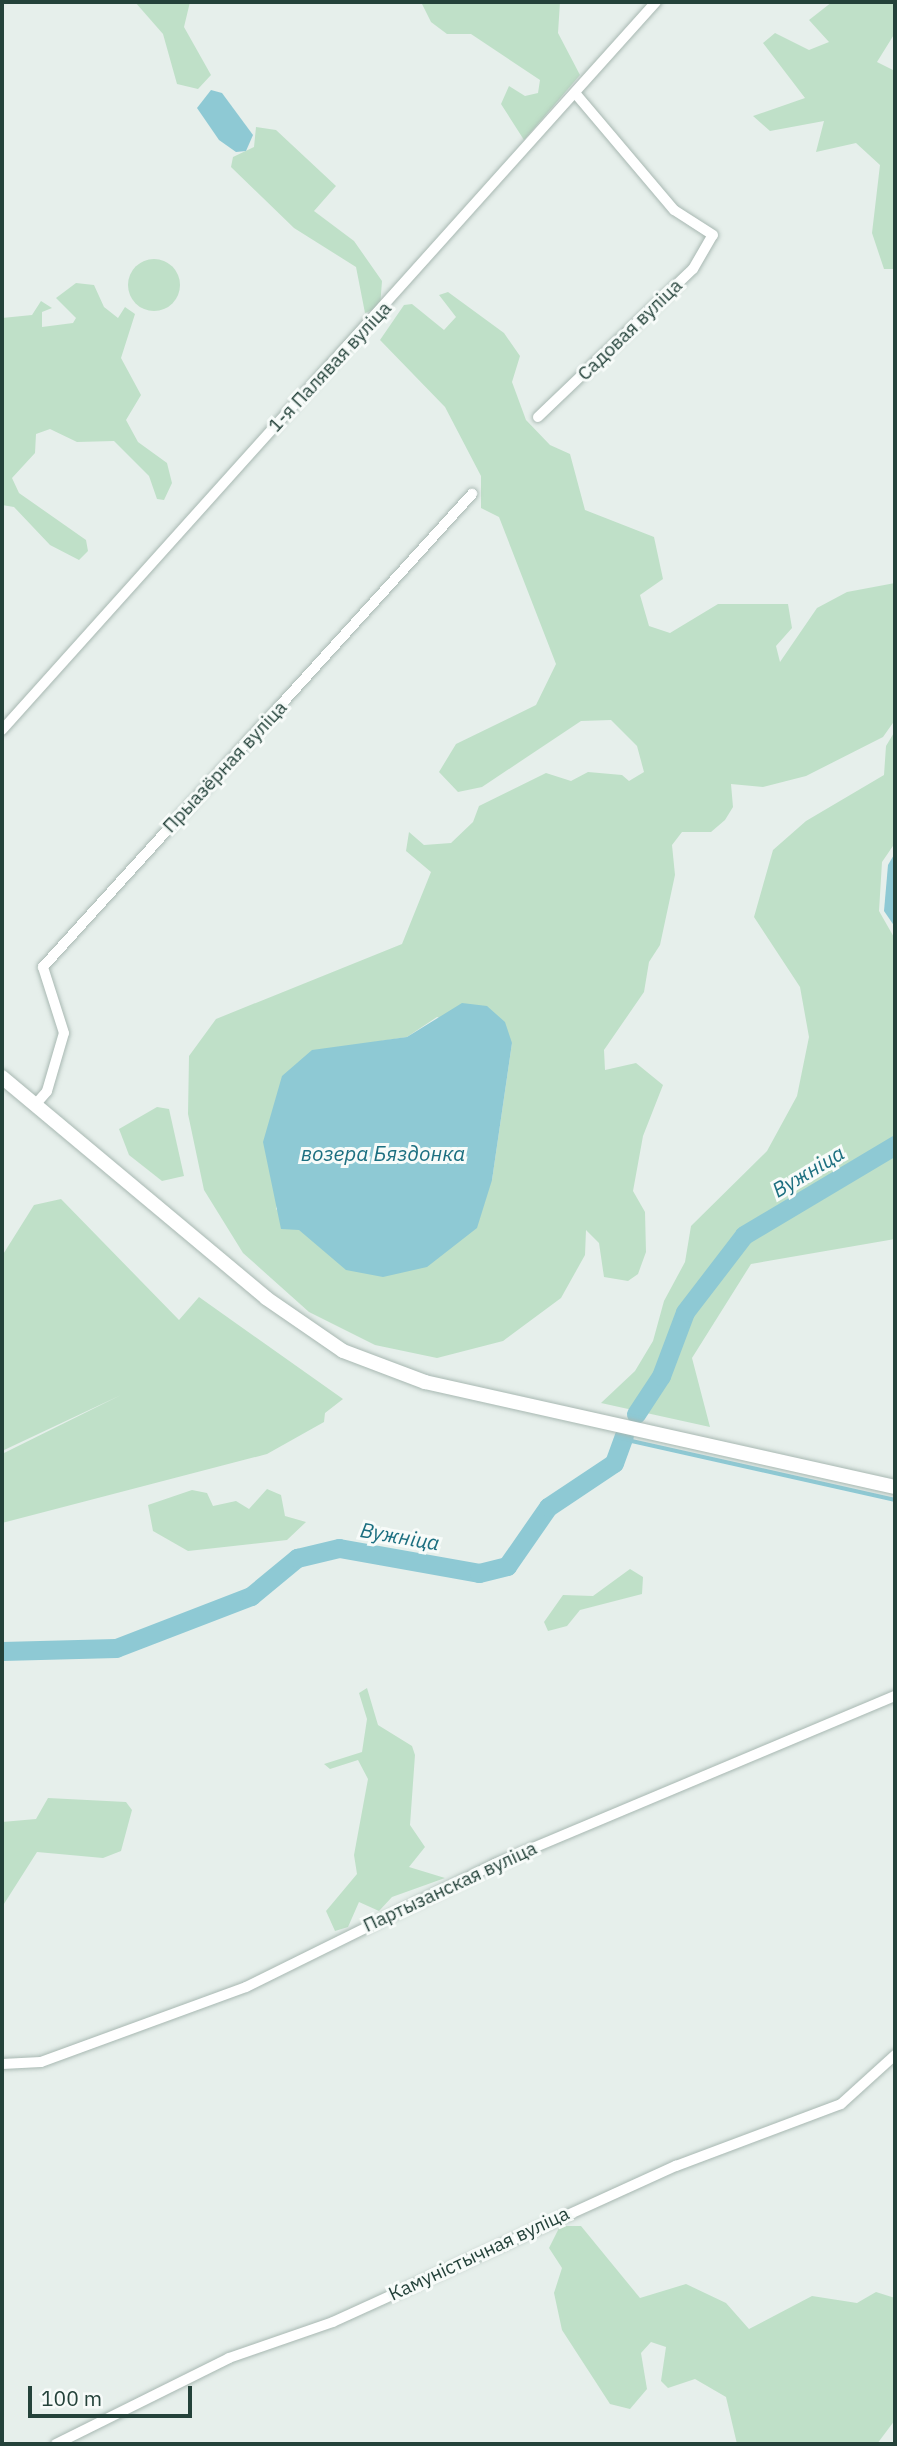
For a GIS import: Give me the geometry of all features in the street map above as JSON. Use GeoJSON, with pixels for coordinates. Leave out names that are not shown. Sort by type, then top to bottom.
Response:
{"type":"FeatureCollection","features":[{"type":"Feature","properties":{"kind":"main road"},"geometry":{"type":"LineString","coordinates":[[2,1077],[266,1298],[343,1351],[425,1382],[895,1488]]}},
{"type":"Feature","properties":{"kind":"street","name":"1-я Палявая вуліца"},"geometry":{"type":"LineString","coordinates":[[2,730],[656,2]]}},
{"type":"Feature","properties":{"kind":"street","name":"Садовая вуліца"},"geometry":{"type":"LineString","coordinates":[[538,417],[693,269],[713,235],[674,211],[576,94]]}},
{"type":"Feature","properties":{"kind":"street","name":"Прыазёрная вуліца"},"geometry":{"type":"LineString","coordinates":[[35,1105],[59,1060],[64,1033],[43,967],[472,494]]}},
{"type":"Feature","properties":{"kind":"street","name":"Партызанская вуліца"},"geometry":{"type":"LineString","coordinates":[[2,2064],[41,2062],[246,1987],[495,1864],[895,1696]]}},
{"type":"Feature","properties":{"kind":"street","name":"Камуністычная вуліца"},"geometry":{"type":"LineString","coordinates":[[55,2444],[229,2358],[333,2322],[676,2166],[841,2104],[895,2055]]}},
{"type":"Feature","properties":{"kind":"green space"},"geometry":{"type":"Polygon","coordinates":[[[135,2],[190,2],[184,27],[211,75],[198,89],[177,84],[163,34],[135,2]]]}},
{"type":"Feature","properties":{"kind":"green space"},"geometry":{"type":"Polygon","coordinates":[[[421,2],[560,2],[558,33],[580,75],[524,140],[501,104],[509,86],[525,96],[538,93],[540,80],[471,34],[447,34],[431,22],[421,2]]]}},
{"type":"Feature","properties":{"kind":"green space"},"geometry":{"type":"Polygon","coordinates":[[[832,2],[895,2],[895,33],[877,62],[895,71],[895,269],[884,269],[872,233],[880,165],[856,143],[816,152],[824,121],[770,131],[753,116],[805,98],[763,43],[775,33],[809,50],[829,42],[809,20],[832,2]]]}},
{"type":"Feature","properties":{"kind":"green space"},"geometry":{"type":"Polygon","coordinates":[[[256,127],[276,130],[336,186],[314,211],[354,241],[382,281],[380,307],[365,313],[356,267],[294,228],[231,167],[233,157],[254,147],[256,127]]]}},
{"type":"Feature","properties":{"kind":"green space"},"geometry":{"type":"Polygon","coordinates":[[[154,259],[173,266],[180,285],[173,304],[154,311],[135,304],[128,285],[135,266],[154,259]]]}},
{"type":"Feature","properties":{"kind":"green space"},"geometry":{"type":"Polygon","coordinates":[[[76,283],[94,285],[104,307],[118,318],[125,307],[135,314],[121,358],[141,395],[126,420],[138,442],[167,463],[172,483],[164,500],[157,499],[149,476],[114,441],[77,442],[50,429],[36,434],[35,453],[12,478],[19,493],[86,540],[88,551],[79,560],[50,545],[14,507],[2,505],[2,318],[32,315],[41,301],[52,308],[42,312],[42,327],[73,323],[76,318],[56,298],[76,283]]]}},
{"type":"Feature","properties":{"kind":"green space"},"geometry":{"type":"Polygon","coordinates":[[[448,292],[504,333],[520,356],[512,382],[526,420],[550,445],[570,454],[585,510],[654,537],[663,579],[640,595],[649,626],[670,633],[718,604],[788,604],[792,628],[776,646],[780,662],[817,608],[847,592],[895,583],[895,720],[883,737],[806,776],[763,787],[731,784],[733,807],[725,820],[711,832],[682,832],[672,845],[675,875],[660,945],[649,962],[644,992],[604,1050],[605,1070],[636,1063],[663,1085],[643,1136],[633,1191],[645,1212],[646,1252],[638,1274],[628,1281],[604,1277],[599,1243],[586,1230],[585,1255],[561,1298],[503,1341],[437,1358],[375,1345],[309,1312],[243,1253],[204,1190],[188,1114],[189,1056],[216,1019],[402,944],[431,872],[406,851],[409,832],[424,845],[451,843],[473,822],[479,806],[546,773],[571,781],[588,772],[622,775],[629,781],[644,772],[637,746],[611,720],[581,721],[482,787],[458,792],[439,772],[456,744],[536,705],[556,664],[499,517],[481,508],[481,476],[445,407],[380,340],[404,305],[412,304],[444,330],[456,317],[439,295],[448,292]],[[437,1017],[407,1037],[375,1042],[279,1199],[276,1209],[320,1246],[492,1180],[512,1043],[437,1017]]]}},
{"type":"Feature","properties":{"kind":"green space"},"geometry":{"type":"Polygon","coordinates":[[[895,731],[895,843],[882,862],[879,911],[895,939],[895,1239],[751,1264],[692,1358],[710,1427],[601,1403],[635,1371],[653,1341],[664,1301],[685,1262],[691,1226],[767,1151],[797,1096],[809,1037],[800,987],[754,917],[773,850],[806,821],[884,775],[886,746],[895,731]]]}},
{"type":"Feature","properties":{"kind":"green space"},"geometry":{"type":"Polygon","coordinates":[[[157,1107],[169,1109],[184,1176],[162,1181],[129,1155],[119,1129],[157,1107]]]}},
{"type":"Feature","properties":{"kind":"green space"},"geometry":{"type":"Polygon","coordinates":[[[61,1199],[179,1320],[199,1297],[343,1399],[325,1413],[324,1422],[267,1454],[2,1523],[2,1454],[121,1395],[2,1451],[2,1256],[34,1205],[61,1199]]]}},
{"type":"Feature","properties":{"kind":"green space"},"geometry":{"type":"Polygon","coordinates":[[[267,1489],[281,1495],[285,1516],[306,1522],[287,1540],[188,1551],[153,1531],[148,1505],[192,1490],[207,1493],[213,1506],[236,1501],[249,1509],[267,1489]]]}},
{"type":"Feature","properties":{"kind":"green space"},"geometry":{"type":"Polygon","coordinates":[[[630,1569],[643,1577],[642,1594],[580,1610],[567,1626],[548,1631],[544,1622],[563,1595],[593,1596],[630,1569]]]}},
{"type":"Feature","properties":{"kind":"green space"},"geometry":{"type":"Polygon","coordinates":[[[367,1688],[378,1725],[412,1746],[415,1755],[410,1825],[425,1847],[409,1867],[445,1878],[392,1897],[379,1911],[359,1902],[348,1927],[335,1931],[326,1911],[357,1874],[354,1855],[368,1779],[358,1760],[330,1769],[324,1764],[362,1752],[367,1719],[359,1693],[367,1688]]]}},
{"type":"Feature","properties":{"kind":"green space"},"geometry":{"type":"Polygon","coordinates":[[[48,1798],[126,1802],[132,1810],[121,1851],[103,1858],[37,1852],[2,1907],[2,1822],[36,1819],[48,1798]]]}},
{"type":"Feature","properties":{"kind":"green space"},"geometry":{"type":"Polygon","coordinates":[[[560,2226],[581,2226],[640,2298],[686,2284],[726,2303],[749,2329],[812,2296],[857,2303],[876,2292],[895,2298],[895,2420],[877,2444],[737,2444],[726,2397],[695,2379],[668,2388],[661,2381],[666,2347],[651,2342],[641,2353],[647,2389],[630,2409],[610,2404],[562,2330],[554,2293],[562,2268],[549,2248],[560,2226]]]}},
{"type":"Feature","properties":{"kind":"water"},"geometry":{"type":"Polygon","coordinates":[[[211,90],[222,93],[253,135],[246,151],[236,152],[219,140],[197,108],[211,90]]]}},
{"type":"Feature","properties":{"kind":"water"},"geometry":{"type":"Polygon","coordinates":[[[895,853],[895,927],[884,911],[888,865],[895,853]]]}},
{"type":"Feature","properties":{"kind":"water","name":"возера Бяздонка"},"geometry":{"type":"Polygon","coordinates":[[[462,1003],[487,1006],[505,1022],[512,1043],[492,1180],[477,1228],[427,1267],[383,1277],[346,1270],[299,1230],[281,1229],[263,1142],[282,1076],[312,1050],[407,1037],[462,1003]]]}},
{"type":"Feature","properties":{"kind":"waterway","name":"Вужніца"},"geometry":{"type":"LineString","coordinates":[[636,1414],[661,1376],[685,1312],[744,1235],[895,1145]]}},
{"type":"Feature","properties":{"kind":"waterway","name":"Вужніца"},"geometry":{"type":"LineString","coordinates":[[2,1651],[116,1648],[251,1596],[297,1558],[339,1548],[479,1573],[507,1566],[548,1507],[614,1463],[624,1436]]}},
{"type":"Feature","properties":{"kind":"waterway"},"geometry":{"type":"LineString","coordinates":[[623,1439],[895,1500]]}}]}
